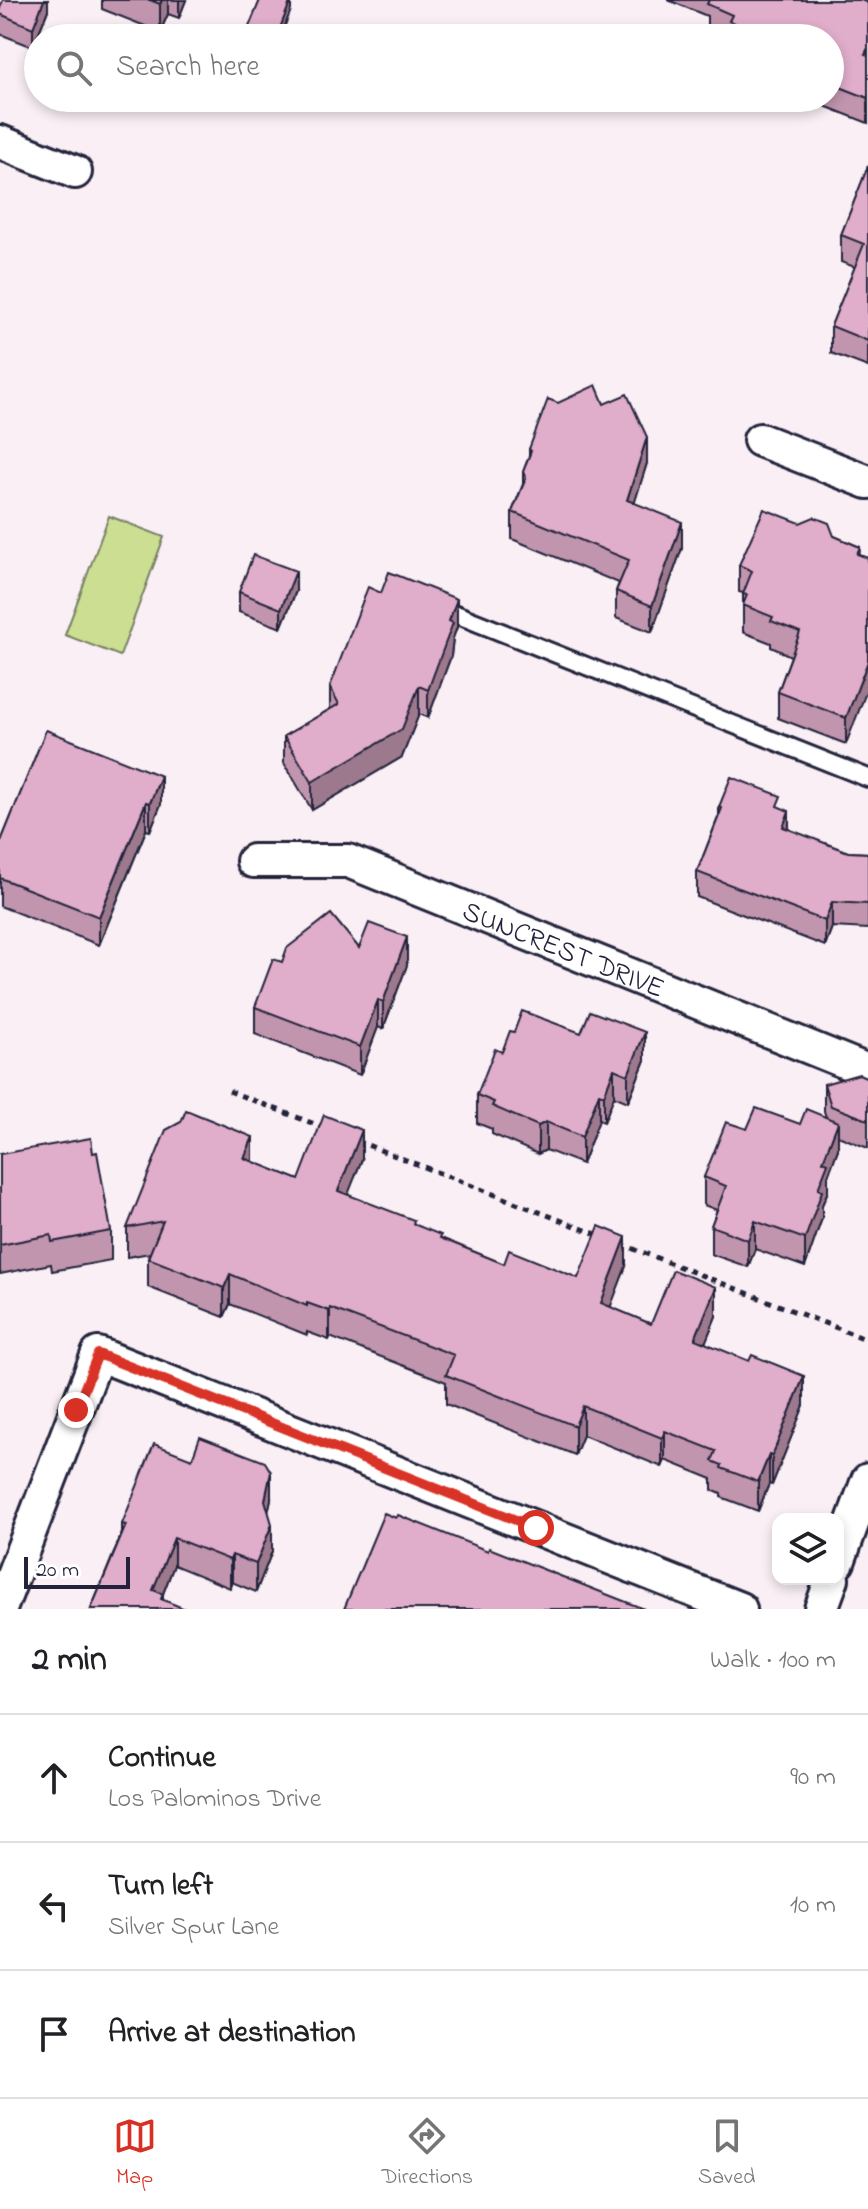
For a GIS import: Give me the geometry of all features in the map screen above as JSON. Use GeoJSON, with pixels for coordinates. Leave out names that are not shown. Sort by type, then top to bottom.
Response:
{"type":"FeatureCollection","features":[{"type":"Feature","properties":{"kind":"street"},"geometry":{"type":"LineString","coordinates":[[0,142],[75,172]]}},
{"type":"Feature","properties":{"kind":"street"},"geometry":{"type":"LineString","coordinates":[[760,440],[868,482]]}},
{"type":"Feature","properties":{"kind":"street","name":"SUNCREST DRIVE"},"geometry":{"type":"LineString","coordinates":[[253,861],[348,861],[868,1071]]}},
{"type":"Feature","properties":{"kind":"street"},"geometry":{"type":"LineString","coordinates":[[0,1609],[98,1354],[740,1609]]}},
{"type":"Feature","properties":{"kind":"street"},"geometry":{"type":"LineString","coordinates":[[844,1546],[868,1480]]}},
{"type":"Feature","properties":{"kind":"street"},"geometry":{"type":"LineString","coordinates":[[821,1609],[830,1585]]}},
{"type":"Feature","properties":{"kind":"lane"},"geometry":{"type":"LineString","coordinates":[[417,599],[868,778]]}},
{"type":"Feature","properties":{"kind":"path"},"geometry":{"type":"LineString","coordinates":[[229,1091],[333,1131]]}},
{"type":"Feature","properties":{"kind":"path"},"geometry":{"type":"LineString","coordinates":[[348,1137],[868,1340]]}},
{"type":"Feature","properties":{"kind":"green space"},"geometry":{"type":"Polygon","coordinates":[[[109,516],[164,537],[120,656],[65,635],[109,516]]]}},
{"type":"Feature","properties":{"kind":"building"},"geometry":{"type":"Polygon","coordinates":[[[3,0],[44,0],[35,24],[24,24],[0,14],[3,0]]]}},
{"type":"Feature","properties":{"kind":"building"},"geometry":{"type":"Polygon","coordinates":[[[260,0],[291,0],[282,24],[250,24],[260,0]]]}},
{"type":"Feature","properties":{"kind":"building"},"geometry":{"type":"Polygon","coordinates":[[[709,0],[861,0],[868,3],[868,48],[865,54],[868,55],[868,98],[844,89],[844,24],[736,24],[729,21],[732,15],[707,4],[709,0]]]}},
{"type":"Feature","properties":{"kind":"building"},"geometry":{"type":"Polygon","coordinates":[[[868,166],[868,341],[831,326],[864,244],[841,235],[868,166]]]}},
{"type":"Feature","properties":{"kind":"building"},"geometry":{"type":"Polygon","coordinates":[[[596,385],[604,404],[627,394],[647,437],[627,500],[682,522],[652,606],[616,591],[629,560],[512,512],[526,478],[523,472],[531,451],[529,449],[548,399],[558,403],[596,385]]]}},
{"type":"Feature","properties":{"kind":"building"},"geometry":{"type":"Polygon","coordinates":[[[764,509],[800,523],[814,517],[829,523],[834,536],[860,547],[857,554],[868,558],[868,661],[846,718],[778,692],[800,632],[771,621],[773,617],[743,605],[747,595],[743,594],[752,571],[739,565],[764,509]]]}},
{"type":"Feature","properties":{"kind":"building"},"geometry":{"type":"Polygon","coordinates":[[[253,555],[296,571],[281,609],[239,592],[253,555]]]}},
{"type":"Feature","properties":{"kind":"building"},"geometry":{"type":"Polygon","coordinates":[[[389,572],[457,599],[449,621],[453,623],[428,690],[419,686],[402,729],[312,782],[284,736],[339,704],[330,687],[368,587],[381,593],[389,572]]]}},
{"type":"Feature","properties":{"kind":"building"},"geometry":{"type":"Polygon","coordinates":[[[46,730],[161,776],[150,803],[146,802],[99,917],[0,878],[0,844],[46,730]]]}},
{"type":"Feature","properties":{"kind":"building"},"geometry":{"type":"Polygon","coordinates":[[[731,777],[781,796],[777,806],[789,811],[783,827],[848,852],[868,853],[868,904],[832,902],[825,921],[697,872],[731,777]]]}},
{"type":"Feature","properties":{"kind":"building"},"geometry":{"type":"Polygon","coordinates":[[[331,914],[359,948],[369,923],[407,937],[383,1002],[378,1000],[360,1047],[255,1007],[273,959],[282,962],[287,948],[331,914]]]}},
{"type":"Feature","properties":{"kind":"building"},"geometry":{"type":"Polygon","coordinates":[[[522,1011],[581,1033],[590,1011],[645,1032],[628,1075],[614,1069],[604,1095],[599,1093],[582,1137],[546,1122],[538,1126],[492,1106],[494,1102],[477,1095],[495,1049],[502,1052],[522,1011]]]}},
{"type":"Feature","properties":{"kind":"building"},"geometry":{"type":"Polygon","coordinates":[[[859,1074],[868,1078],[868,1120],[831,1106],[824,1084],[859,1074]]]}},
{"type":"Feature","properties":{"kind":"building"},"geometry":{"type":"Polygon","coordinates":[[[756,1108],[800,1124],[806,1109],[838,1122],[823,1161],[828,1163],[818,1189],[822,1191],[805,1239],[755,1221],[748,1240],[711,1226],[726,1186],[704,1177],[726,1122],[747,1129],[756,1108]]]}},
{"type":"Feature","properties":{"kind":"building"},"geometry":{"type":"Polygon","coordinates":[[[186,1110],[253,1137],[244,1158],[299,1180],[324,1115],[362,1130],[338,1191],[414,1220],[413,1224],[441,1235],[440,1238],[504,1264],[509,1250],[578,1278],[599,1226],[626,1237],[601,1303],[651,1324],[673,1270],[716,1287],[695,1339],[749,1361],[752,1355],[804,1376],[772,1456],[769,1455],[758,1482],[721,1468],[722,1465],[712,1461],[716,1451],[665,1431],[662,1438],[583,1406],[575,1426],[446,1375],[454,1355],[330,1308],[329,1311],[307,1303],[307,1306],[230,1274],[224,1288],[148,1258],[163,1221],[127,1228],[166,1130],[181,1122],[186,1110]]]}},
{"type":"Feature","properties":{"kind":"building"},"geometry":{"type":"Polygon","coordinates":[[[91,1138],[93,1153],[97,1152],[111,1231],[52,1242],[51,1235],[0,1245],[0,1154],[91,1138]]]}},
{"type":"Feature","properties":{"kind":"building"},"geometry":{"type":"Polygon","coordinates":[[[200,1437],[265,1462],[271,1472],[265,1500],[272,1524],[256,1564],[232,1555],[230,1560],[174,1538],[153,1590],[163,1594],[161,1599],[185,1609],[91,1609],[126,1525],[122,1524],[154,1444],[192,1459],[200,1437]]]}},
{"type":"Feature","properties":{"kind":"building"},"geometry":{"type":"Polygon","coordinates":[[[384,1513],[396,1518],[398,1515],[488,1551],[489,1548],[644,1609],[344,1609],[384,1513]]]}},
{"type":"Feature","properties":{"kind":"route"},"geometry":{"type":"LineString","coordinates":[[76,1410],[98,1354],[536,1528]]}}]}
